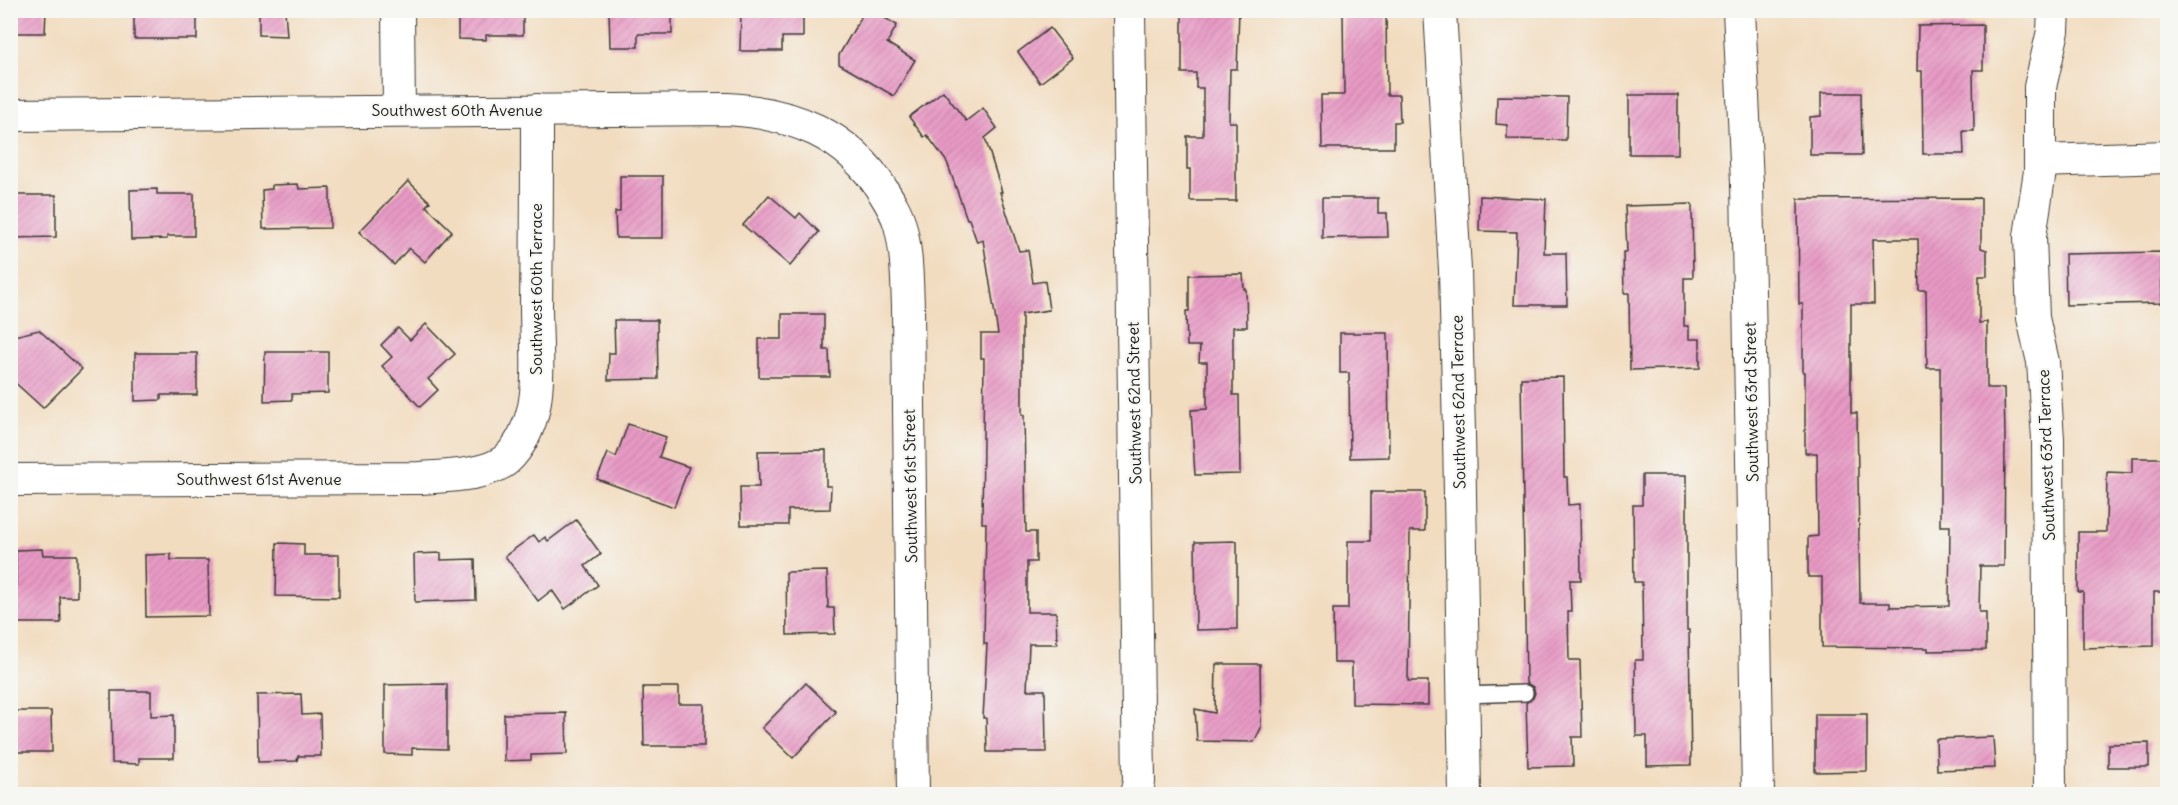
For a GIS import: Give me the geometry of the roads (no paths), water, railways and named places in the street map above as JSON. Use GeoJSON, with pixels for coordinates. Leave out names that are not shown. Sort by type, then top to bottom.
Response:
{"type":"FeatureCollection","features":[{"type":"Feature","properties":{"kind":"street"},"geometry":{"type":"LineString","coordinates":[[398,10],[399,111]]}},
{"type":"Feature","properties":{"kind":"street","name":"Southwest 62nd Street"},"geometry":{"type":"LineString","coordinates":[[1129,10],[1139,782],[1136,795]]}},
{"type":"Feature","properties":{"kind":"street","name":"Southwest 62nd Terrace"},"geometry":{"type":"LineString","coordinates":[[1440,10],[1455,282],[1465,795]]}},
{"type":"Feature","properties":{"kind":"street","name":"Southwest 63rd Street"},"geometry":{"type":"LineString","coordinates":[[1739,10],[1746,152],[1758,795]]}},
{"type":"Feature","properties":{"kind":"street","name":"Southwest 63rd Terrace"},"geometry":{"type":"LineString","coordinates":[[2050,795],[2047,417],[2043,362],[2033,318],[2030,236],[2040,171],[2040,87],[2053,31],[2054,10]]}},
{"type":"Feature","properties":{"kind":"street","name":"Southwest 60th Avenue"},"geometry":{"type":"LineString","coordinates":[[10,115],[727,109],[780,115],[800,122],[836,141],[853,154],[879,184]]}},
{"type":"Feature","properties":{"kind":"street","name":"Southwest 60th Terrace"},"geometry":{"type":"LineString","coordinates":[[506,460],[526,430],[534,405],[537,110]]}},
{"type":"Feature","properties":{"kind":"street"},"geometry":{"type":"LineString","coordinates":[[2040,161],[2168,158]]}},
{"type":"Feature","properties":{"kind":"street","name":"Southwest 61st Street"},"geometry":{"type":"LineString","coordinates":[[879,184],[899,222],[907,281],[913,795]]}},
{"type":"Feature","properties":{"kind":"street","name":"Southwest 61st Avenue"},"geometry":{"type":"LineString","coordinates":[[10,480],[419,478],[472,472],[486,469],[506,460]]}},
{"type":"Feature","properties":{"kind":"lane"},"geometry":{"type":"LineString","coordinates":[[1463,695],[1525,693]]}}]}
